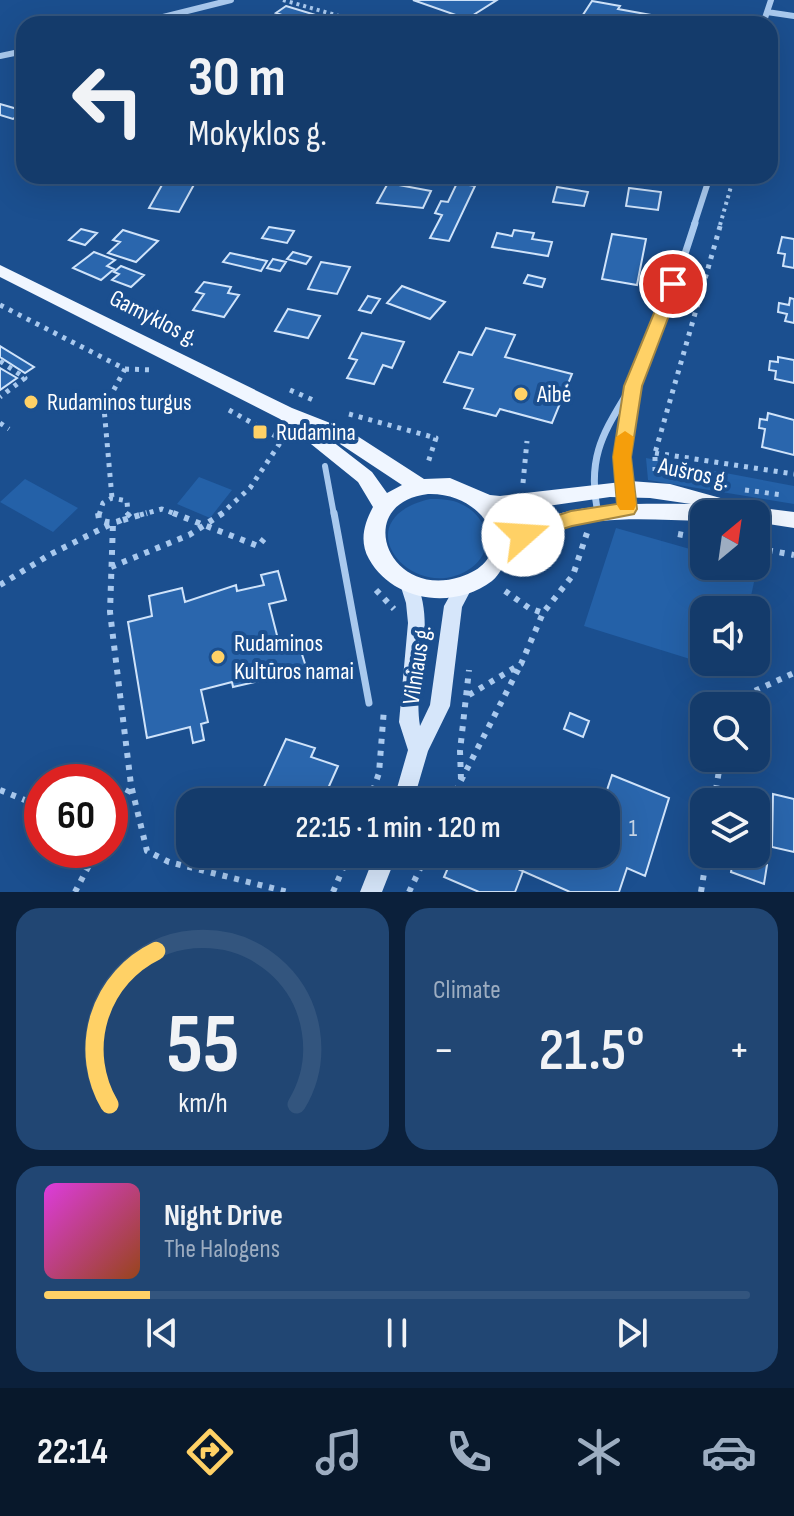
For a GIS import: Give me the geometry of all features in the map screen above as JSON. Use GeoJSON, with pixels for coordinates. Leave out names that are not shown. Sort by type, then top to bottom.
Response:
{"type":"FeatureCollection","features":[{"type":"Feature","properties":{"kind":"main road","name":"Gamyklos g."},"geometry":{"type":"LineString","coordinates":[[0,270],[285,413],[341,435],[424,477]]}},
{"type":"Feature","properties":{"kind":"main road","name":"Gamyklos g."},"geometry":{"type":"LineString","coordinates":[[285,413],[300,429],[365,477],[384,506]]}},
{"type":"Feature","properties":{"kind":"main road"},"geometry":{"type":"LineString","coordinates":[[424,477],[464,490],[487,503],[502,523],[504,546],[501,557],[487,575],[464,586],[445,590],[409,584],[383,566],[376,554],[373,529],[384,506],[424,477]]}},
{"type":"Feature","properties":{"kind":"main road","name":"Aušros g."},"geometry":{"type":"LineString","coordinates":[[487,503],[511,507],[593,491],[626,499],[690,507]]}},
{"type":"Feature","properties":{"kind":"main road","name":"Aušros g."},"geometry":{"type":"LineString","coordinates":[[504,546],[542,527],[593,522],[626,499]]}},
{"type":"Feature","properties":{"kind":"main road","name":"Aušros g."},"geometry":{"type":"LineString","coordinates":[[770,516],[794,520]]}},
{"type":"Feature","properties":{"kind":"main road","name":"Vilniaus g."},"geometry":{"type":"LineString","coordinates":[[409,584],[417,623],[409,722],[418,750]]}},
{"type":"Feature","properties":{"kind":"main road","name":"Vilniaus g."},"geometry":{"type":"LineString","coordinates":[[407,788],[418,750],[440,706],[453,606],[464,586]]}},
{"type":"Feature","properties":{"kind":"main road"},"geometry":{"type":"LineString","coordinates":[[371,892],[380,868]]}},
{"type":"Feature","properties":{"kind":"street"},"geometry":{"type":"LineString","coordinates":[[167,16],[231,0]]}},
{"type":"Feature","properties":{"kind":"street"},"geometry":{"type":"LineString","coordinates":[[766,16],[771,0]]}},
{"type":"Feature","properties":{"kind":"street"},"geometry":{"type":"LineString","coordinates":[[767,12],[794,16]]}},
{"type":"Feature","properties":{"kind":"street"},"geometry":{"type":"LineString","coordinates":[[626,499],[622,457],[633,386],[665,307],[707,184]]}},
{"type":"Feature","properties":{"kind":"street"},"geometry":{"type":"LineString","coordinates":[[593,522],[599,443],[606,423],[633,386]]}},
{"type":"Feature","properties":{"kind":"lane"},"geometry":{"type":"LineString","coordinates":[[325,466],[369,703]]}},
{"type":"Feature","properties":{"kind":"path"},"geometry":{"type":"LineString","coordinates":[[283,0],[339,16]]}},
{"type":"Feature","properties":{"kind":"path"},"geometry":{"type":"LineString","coordinates":[[655,476],[655,453],[732,184]]}},
{"type":"Feature","properties":{"kind":"path"},"geometry":{"type":"LineString","coordinates":[[0,305],[125,369],[162,372]]}},
{"type":"Feature","properties":{"kind":"path"},"geometry":{"type":"LineString","coordinates":[[0,361],[25,378],[0,397]]}},
{"type":"Feature","properties":{"kind":"path"},"geometry":{"type":"LineString","coordinates":[[112,498],[104,408],[125,369]]}},
{"type":"Feature","properties":{"kind":"path"},"geometry":{"type":"LineString","coordinates":[[277,384],[318,402]]}},
{"type":"Feature","properties":{"kind":"path"},"geometry":{"type":"LineString","coordinates":[[111,567],[171,547],[208,525],[253,487],[282,440],[215,402]]}},
{"type":"Feature","properties":{"kind":"path"},"geometry":{"type":"LineString","coordinates":[[370,429],[345,413],[436,438],[424,477]]}},
{"type":"Feature","properties":{"kind":"path"},"geometry":{"type":"LineString","coordinates":[[0,423],[9,429]]}},
{"type":"Feature","properties":{"kind":"path"},"geometry":{"type":"LineString","coordinates":[[522,490],[527,441]]}},
{"type":"Feature","properties":{"kind":"path"},"geometry":{"type":"LineString","coordinates":[[655,453],[794,474]]}},
{"type":"Feature","properties":{"kind":"path"},"geometry":{"type":"LineString","coordinates":[[413,462],[424,477]]}},
{"type":"Feature","properties":{"kind":"path"},"geometry":{"type":"LineString","coordinates":[[424,477],[439,468]]}},
{"type":"Feature","properties":{"kind":"path"},"geometry":{"type":"LineString","coordinates":[[113,523],[103,521],[98,515],[99,507],[112,498],[123,499],[130,504],[130,513],[123,520]]}},
{"type":"Feature","properties":{"kind":"path"},"geometry":{"type":"LineString","coordinates":[[0,585],[49,555],[113,523],[162,509],[258,546],[264,539]]}},
{"type":"Feature","properties":{"kind":"path"},"geometry":{"type":"LineString","coordinates":[[458,788],[521,664],[543,613],[573,575],[593,522]]}},
{"type":"Feature","properties":{"kind":"path"},"geometry":{"type":"LineString","coordinates":[[113,523],[110,612],[131,785],[147,851],[169,862],[288,892]]}},
{"type":"Feature","properties":{"kind":"path"},"geometry":{"type":"LineString","coordinates":[[770,551],[794,555]]}},
{"type":"Feature","properties":{"kind":"path"},"geometry":{"type":"LineString","coordinates":[[505,591],[529,608],[543,613]]}},
{"type":"Feature","properties":{"kind":"path"},"geometry":{"type":"LineString","coordinates":[[469,695],[521,664]]}},
{"type":"Feature","properties":{"kind":"path"},"geometry":{"type":"LineString","coordinates":[[752,692],[794,673]]}},
{"type":"Feature","properties":{"kind":"path"},"geometry":{"type":"LineString","coordinates":[[458,752],[474,759]]}},
{"type":"Feature","properties":{"kind":"path"},"geometry":{"type":"LineString","coordinates":[[128,791],[131,785]]}},
{"type":"Feature","properties":{"kind":"path"},"geometry":{"type":"LineString","coordinates":[[0,790],[24,800]]}},
{"type":"Feature","properties":{"kind":"path"},"geometry":{"type":"LineString","coordinates":[[75,892],[88,868]]}},
{"type":"Feature","properties":{"kind":"path"},"geometry":{"type":"LineString","coordinates":[[333,892],[343,868]]}},
{"type":"Feature","properties":{"kind":"path"},"geometry":{"type":"LineString","coordinates":[[409,892],[420,868]]}},
{"type":"Feature","properties":{"kind":"path"},"geometry":{"type":"LineString","coordinates":[[701,892],[705,868]]}},
{"type":"Feature","properties":{"kind":"shaded area"},"geometry":{"type":"Polygon","coordinates":[[[646,458],[794,486],[794,504],[770,500],[648,480],[646,458]]]}},
{"type":"Feature","properties":{"kind":"shaded area"},"geometry":{"type":"Polygon","coordinates":[[[199,477],[232,490],[210,518],[177,504],[199,477]]]}},
{"type":"Feature","properties":{"kind":"shaded area"},"geometry":{"type":"Polygon","coordinates":[[[25,479],[78,508],[53,532],[0,502],[25,479]]]}},
{"type":"Feature","properties":{"kind":"shaded area"},"geometry":{"type":"Polygon","coordinates":[[[430,499],[453,501],[470,509],[478,516],[486,533],[484,552],[479,560],[471,568],[449,577],[428,577],[409,569],[395,556],[388,541],[390,524],[404,510],[430,499]]]}},
{"type":"Feature","properties":{"kind":"shaded area"},"geometry":{"type":"Polygon","coordinates":[[[616,528],[690,549],[690,580],[754,580],[751,596],[690,596],[690,659],[584,626],[616,528]]]}},
{"type":"Feature","properties":{"kind":"building"},"geometry":{"type":"Polygon","coordinates":[[[413,0],[497,0],[472,16],[458,16],[413,0]]]}},
{"type":"Feature","properties":{"kind":"building"},"geometry":{"type":"Polygon","coordinates":[[[592,1],[657,16],[582,16],[592,1]]]}},
{"type":"Feature","properties":{"kind":"building"},"geometry":{"type":"Polygon","coordinates":[[[286,6],[319,16],[285,16],[276,13],[286,6]]]}},
{"type":"Feature","properties":{"kind":"building"},"geometry":{"type":"Polygon","coordinates":[[[0,104],[16,109],[13,119],[0,115],[0,104]]]}},
{"type":"Feature","properties":{"kind":"building"},"geometry":{"type":"Polygon","coordinates":[[[162,184],[194,184],[179,212],[149,208],[162,184]]]}},
{"type":"Feature","properties":{"kind":"building"},"geometry":{"type":"Polygon","coordinates":[[[387,184],[431,191],[423,208],[377,203],[387,184]]]}},
{"type":"Feature","properties":{"kind":"building"},"geometry":{"type":"Polygon","coordinates":[[[457,184],[475,186],[449,241],[430,238],[442,215],[435,213],[441,201],[448,202],[457,184]]]}},
{"type":"Feature","properties":{"kind":"building"},"geometry":{"type":"Polygon","coordinates":[[[557,187],[588,192],[584,206],[553,202],[557,187]]]}},
{"type":"Feature","properties":{"kind":"building"},"geometry":{"type":"Polygon","coordinates":[[[629,188],[661,192],[658,210],[626,206],[629,188]]]}},
{"type":"Feature","properties":{"kind":"building"},"geometry":{"type":"Polygon","coordinates":[[[269,227],[294,231],[287,243],[262,238],[269,227]]]}},
{"type":"Feature","properties":{"kind":"building"},"geometry":{"type":"Polygon","coordinates":[[[81,229],[97,233],[85,245],[69,240],[81,229]]]}},
{"type":"Feature","properties":{"kind":"building"},"geometry":{"type":"Polygon","coordinates":[[[123,230],[158,241],[136,262],[108,253],[120,242],[113,240],[123,230]]]}},
{"type":"Feature","properties":{"kind":"building"},"geometry":{"type":"Polygon","coordinates":[[[514,230],[534,233],[532,239],[552,242],[548,256],[492,247],[497,233],[512,236],[514,230]]]}},
{"type":"Feature","properties":{"kind":"building"},"geometry":{"type":"Polygon","coordinates":[[[612,234],[646,239],[637,285],[602,279],[612,234]]]}},
{"type":"Feature","properties":{"kind":"building"},"geometry":{"type":"Polygon","coordinates":[[[782,237],[794,239],[794,268],[783,266],[785,254],[778,253],[782,237]]]}},
{"type":"Feature","properties":{"kind":"building"},"geometry":{"type":"Polygon","coordinates":[[[94,252],[115,260],[107,266],[114,269],[101,280],[73,268],[94,252]]]}},
{"type":"Feature","properties":{"kind":"building"},"geometry":{"type":"Polygon","coordinates":[[[293,252],[311,257],[306,264],[287,259],[293,252]]]}},
{"type":"Feature","properties":{"kind":"building"},"geometry":{"type":"Polygon","coordinates":[[[230,253],[267,261],[261,271],[223,262],[230,253]]]}},
{"type":"Feature","properties":{"kind":"building"},"geometry":{"type":"Polygon","coordinates":[[[273,259],[286,262],[280,271],[267,268],[273,259]]]}},
{"type":"Feature","properties":{"kind":"building"},"geometry":{"type":"Polygon","coordinates":[[[321,262],[350,267],[337,294],[308,289],[321,262]]]}},
{"type":"Feature","properties":{"kind":"building"},"geometry":{"type":"Polygon","coordinates":[[[121,266],[144,275],[131,287],[112,280],[119,274],[114,272],[121,266]]]}},
{"type":"Feature","properties":{"kind":"building"},"geometry":{"type":"Polygon","coordinates":[[[528,275],[545,279],[542,287],[524,283],[528,275]]]}},
{"type":"Feature","properties":{"kind":"building"},"geometry":{"type":"Polygon","coordinates":[[[204,282],[231,287],[228,293],[239,295],[224,317],[193,310],[204,294],[196,292],[204,282]]]}},
{"type":"Feature","properties":{"kind":"building"},"geometry":{"type":"Polygon","coordinates":[[[402,286],[445,302],[430,319],[387,303],[402,286]]]}},
{"type":"Feature","properties":{"kind":"building"},"geometry":{"type":"Polygon","coordinates":[[[368,296],[380,299],[371,313],[359,310],[368,296]]]}},
{"type":"Feature","properties":{"kind":"building"},"geometry":{"type":"Polygon","coordinates":[[[790,298],[794,299],[794,323],[785,321],[787,314],[778,312],[779,303],[789,305],[790,298]]]}},
{"type":"Feature","properties":{"kind":"building"},"geometry":{"type":"Polygon","coordinates":[[[288,309],[320,316],[308,338],[275,331],[288,309]]]}},
{"type":"Feature","properties":{"kind":"building"},"geometry":{"type":"Polygon","coordinates":[[[486,328],[515,335],[505,357],[572,374],[552,423],[500,409],[496,416],[464,408],[473,389],[444,382],[459,352],[472,355],[486,328]]]}},
{"type":"Feature","properties":{"kind":"building"},"geometry":{"type":"Polygon","coordinates":[[[362,333],[404,342],[392,368],[383,365],[374,384],[347,378],[357,360],[349,358],[362,333]]]}},
{"type":"Feature","properties":{"kind":"building"},"geometry":{"type":"Polygon","coordinates":[[[0,346],[34,367],[25,373],[0,357],[0,346]]]}},
{"type":"Feature","properties":{"kind":"building"},"geometry":{"type":"Polygon","coordinates":[[[778,357],[794,360],[794,383],[775,379],[776,371],[769,370],[770,361],[778,362],[778,357]]]}},
{"type":"Feature","properties":{"kind":"building"},"geometry":{"type":"Polygon","coordinates":[[[0,368],[17,378],[0,390],[0,368]]]}},
{"type":"Feature","properties":{"kind":"building"},"geometry":{"type":"Polygon","coordinates":[[[768,413],[794,420],[794,455],[762,447],[765,429],[759,428],[760,419],[767,420],[768,413]]]}},
{"type":"Feature","properties":{"kind":"building","name":"Rudaminos Kultūros namai"},"geometry":{"type":"Polygon","coordinates":[[[278,571],[286,600],[269,604],[280,647],[298,642],[308,673],[289,678],[287,668],[258,675],[259,681],[233,687],[232,682],[201,690],[208,722],[201,724],[204,740],[193,743],[190,727],[147,738],[128,622],[152,616],[149,596],[182,588],[185,602],[236,585],[237,591],[264,585],[261,575],[278,571]]]}},
{"type":"Feature","properties":{"kind":"building"},"geometry":{"type":"Polygon","coordinates":[[[570,713],[589,721],[583,737],[564,729],[570,713]]]}},
{"type":"Feature","properties":{"kind":"building"},"geometry":{"type":"Polygon","coordinates":[[[286,739],[315,748],[311,757],[338,766],[328,788],[263,788],[286,739]]]}},
{"type":"Feature","properties":{"kind":"building"},"geometry":{"type":"Polygon","coordinates":[[[612,775],[669,798],[645,876],[627,868],[619,892],[570,892],[516,868],[620,868],[620,788],[608,788],[612,775]]]}},
{"type":"Feature","properties":{"kind":"building"},"geometry":{"type":"Polygon","coordinates":[[[773,794],[794,799],[794,852],[772,847],[773,794]]]}},
{"type":"Feature","properties":{"kind":"building"},"geometry":{"type":"Polygon","coordinates":[[[448,868],[516,868],[523,871],[515,892],[479,892],[444,877],[448,868]]]}},
{"type":"Feature","properties":{"kind":"building"},"geometry":{"type":"Polygon","coordinates":[[[732,868],[767,868],[764,884],[731,872],[732,868]]]}},
{"type":"Feature","properties":{"kind":"slow traffic"},"geometry":{"type":"LineString","coordinates":[[625,437],[622,457],[627,505]]}},
{"type":"Feature","properties":{"kind":"place","name":"Aibė"},"geometry":{"type":"Point","coordinates":[521,394]}},
{"type":"Feature","properties":{"kind":"place","name":"Rudaminos turgus"},"geometry":{"type":"Point","coordinates":[31,402]}},
{"type":"Feature","properties":{"kind":"place","name":"Rudamina"},"geometry":{"type":"Point","coordinates":[260,432]}},
{"type":"Feature","properties":{"kind":"place","name":"Rudaminos Kultūros namai"},"geometry":{"type":"Point","coordinates":[218,657]}},
{"type":"Feature","properties":{"kind":"route"},"geometry":{"type":"LineString","coordinates":[[523,535],[571,519],[627,509],[622,457],[633,386],[673,284]]}}]}
